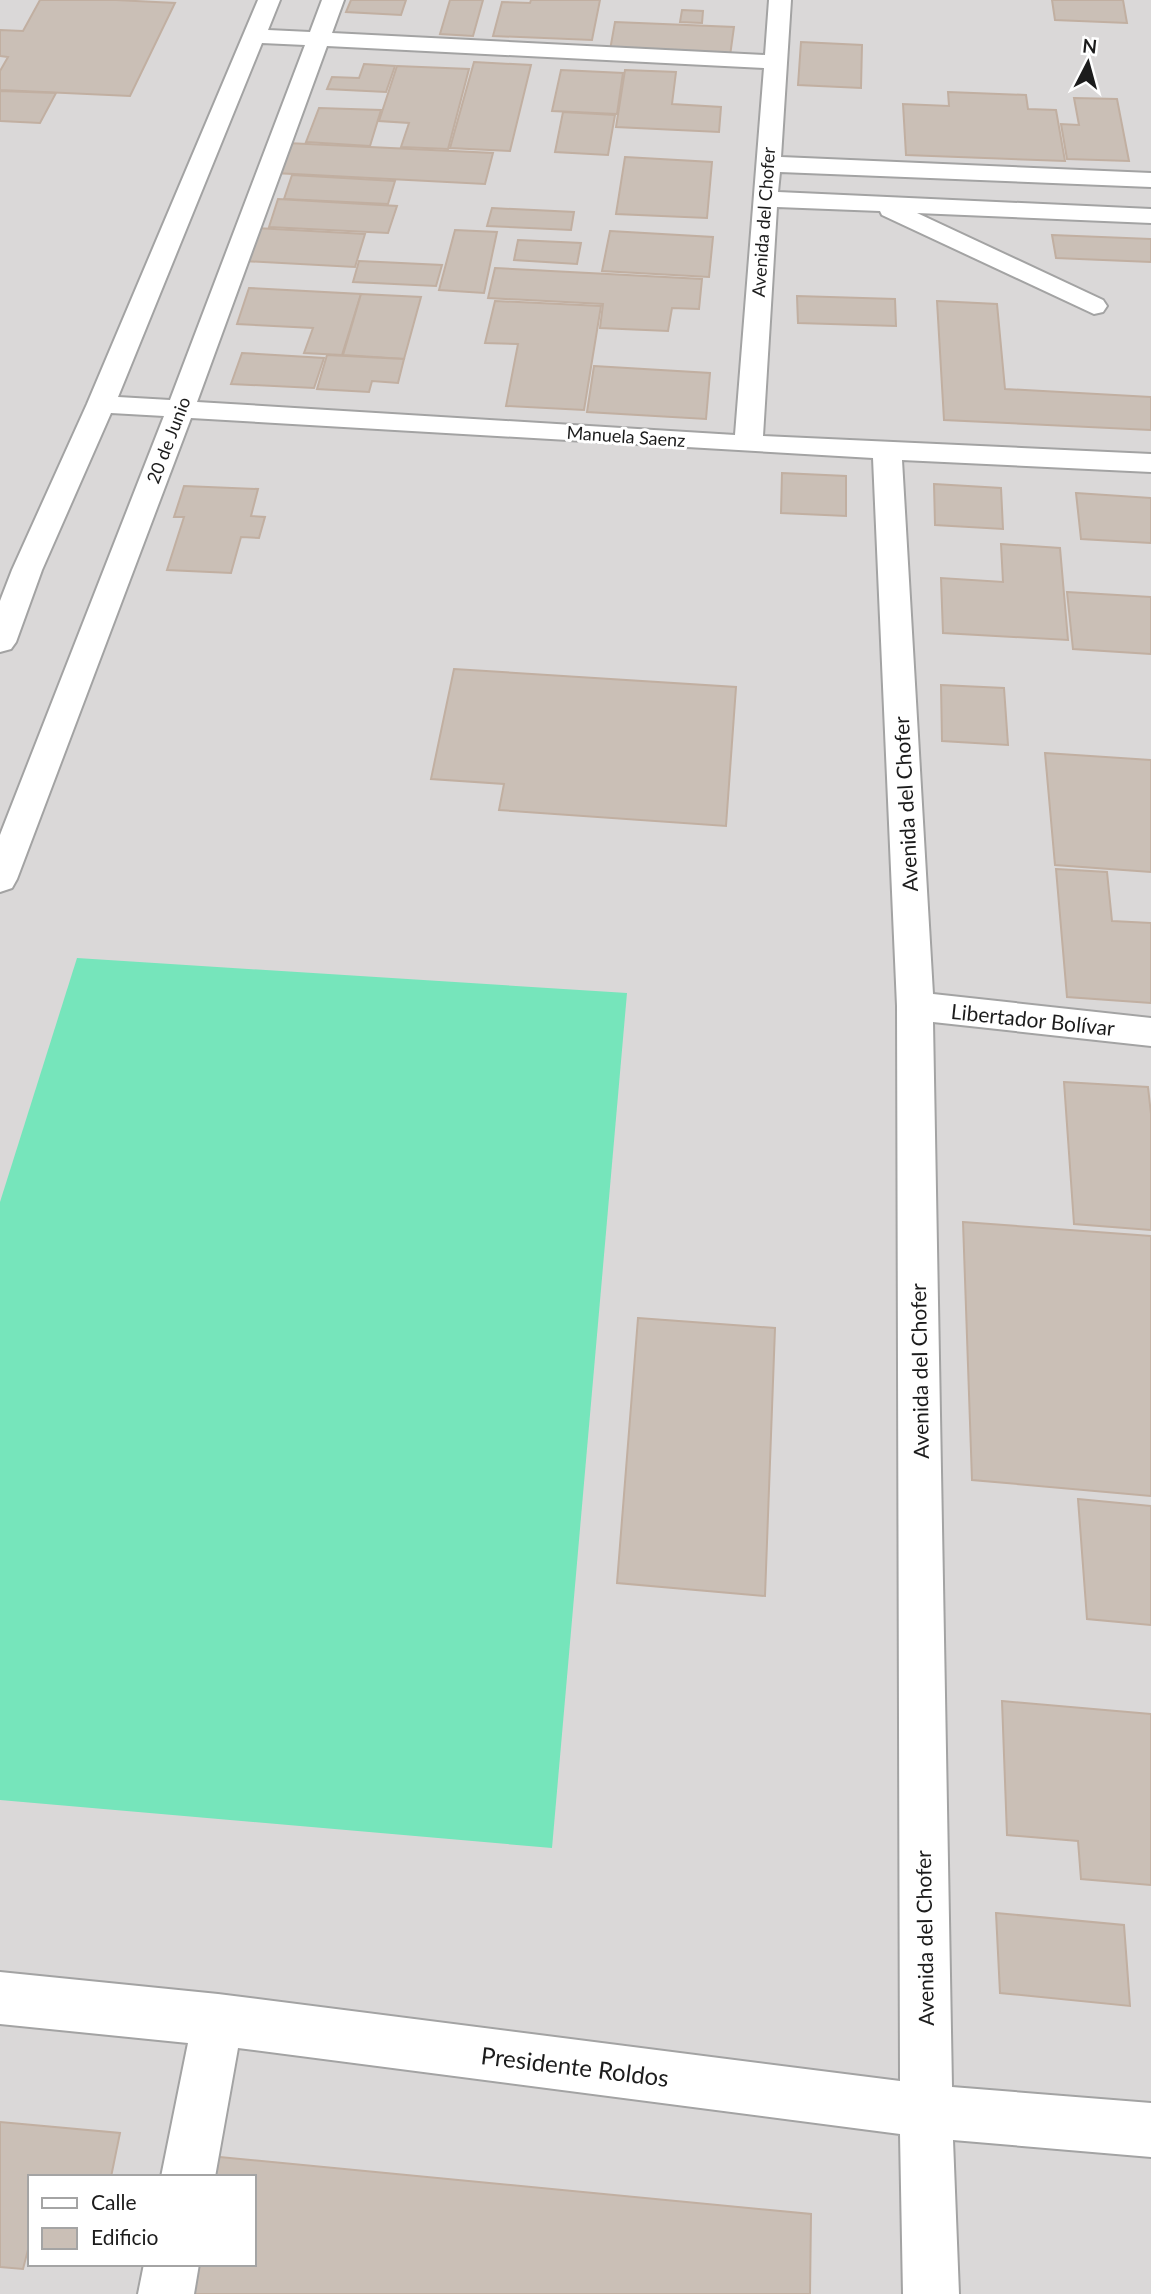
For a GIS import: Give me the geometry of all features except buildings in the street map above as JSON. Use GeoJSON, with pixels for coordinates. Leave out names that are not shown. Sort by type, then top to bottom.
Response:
{"type":"FeatureCollection","features":[{"type":"Feature","properties":{"kind":"street"},"geometry":{"type":"LineString","coordinates":[[0,642],[14,569],[101,404],[269,0]]}},
{"type":"Feature","properties":{"kind":"street","name":"20 de Junio"},"geometry":{"type":"LineString","coordinates":[[0,879],[181,408],[333,0]]}},
{"type":"Feature","properties":{"kind":"street","name":"Avenida del Chofer"},"geometry":{"type":"LineString","coordinates":[[748,444],[780,0]]}},
{"type":"Feature","properties":{"kind":"street"},"geometry":{"type":"LineString","coordinates":[[254,36],[775,62]]}},
{"type":"Feature","properties":{"kind":"street"},"geometry":{"type":"LineString","coordinates":[[767,164],[1151,180]]}},
{"type":"Feature","properties":{"kind":"street"},"geometry":{"type":"LineString","coordinates":[[765,199],[1151,216]]}},
{"type":"Feature","properties":{"kind":"street"},"geometry":{"type":"LineString","coordinates":[[877,203],[1094,306]]}},
{"type":"Feature","properties":{"kind":"street","name":"Manuela Saenz"},"geometry":{"type":"LineString","coordinates":[[101,404],[748,444],[1151,463]]}},
{"type":"Feature","properties":{"kind":"street","name":"Avenida del Chofer"},"geometry":{"type":"LineString","coordinates":[[887,449],[915,1006],[926,2111],[931,2294]]}},
{"type":"Feature","properties":{"kind":"street","name":"Libertador Bolívar"},"geometry":{"type":"LineString","coordinates":[[915,1006],[1151,1032]]}},
{"type":"Feature","properties":{"kind":"street","name":"Presidente Roldos"},"geometry":{"type":"LineString","coordinates":[[0,1998],[218,2020],[926,2111],[1151,2130]]}},
{"type":"Feature","properties":{"kind":"street"},"geometry":{"type":"LineString","coordinates":[[188,2175],[218,2020]]}},
{"type":"Feature","properties":{"kind":"street"},"geometry":{"type":"LineString","coordinates":[[166,2294],[172,2266]]}},
{"type":"Feature","properties":{"kind":"shaded area"},"geometry":{"type":"Polygon","coordinates":[[[0,0],[1151,0],[1151,2294],[0,2294],[0,0]]]}},
{"type":"Feature","properties":{"kind":"green space"},"geometry":{"type":"Polygon","coordinates":[[[77,958],[627,993],[552,1848],[0,1800],[0,1202],[77,958]]]}}]}
